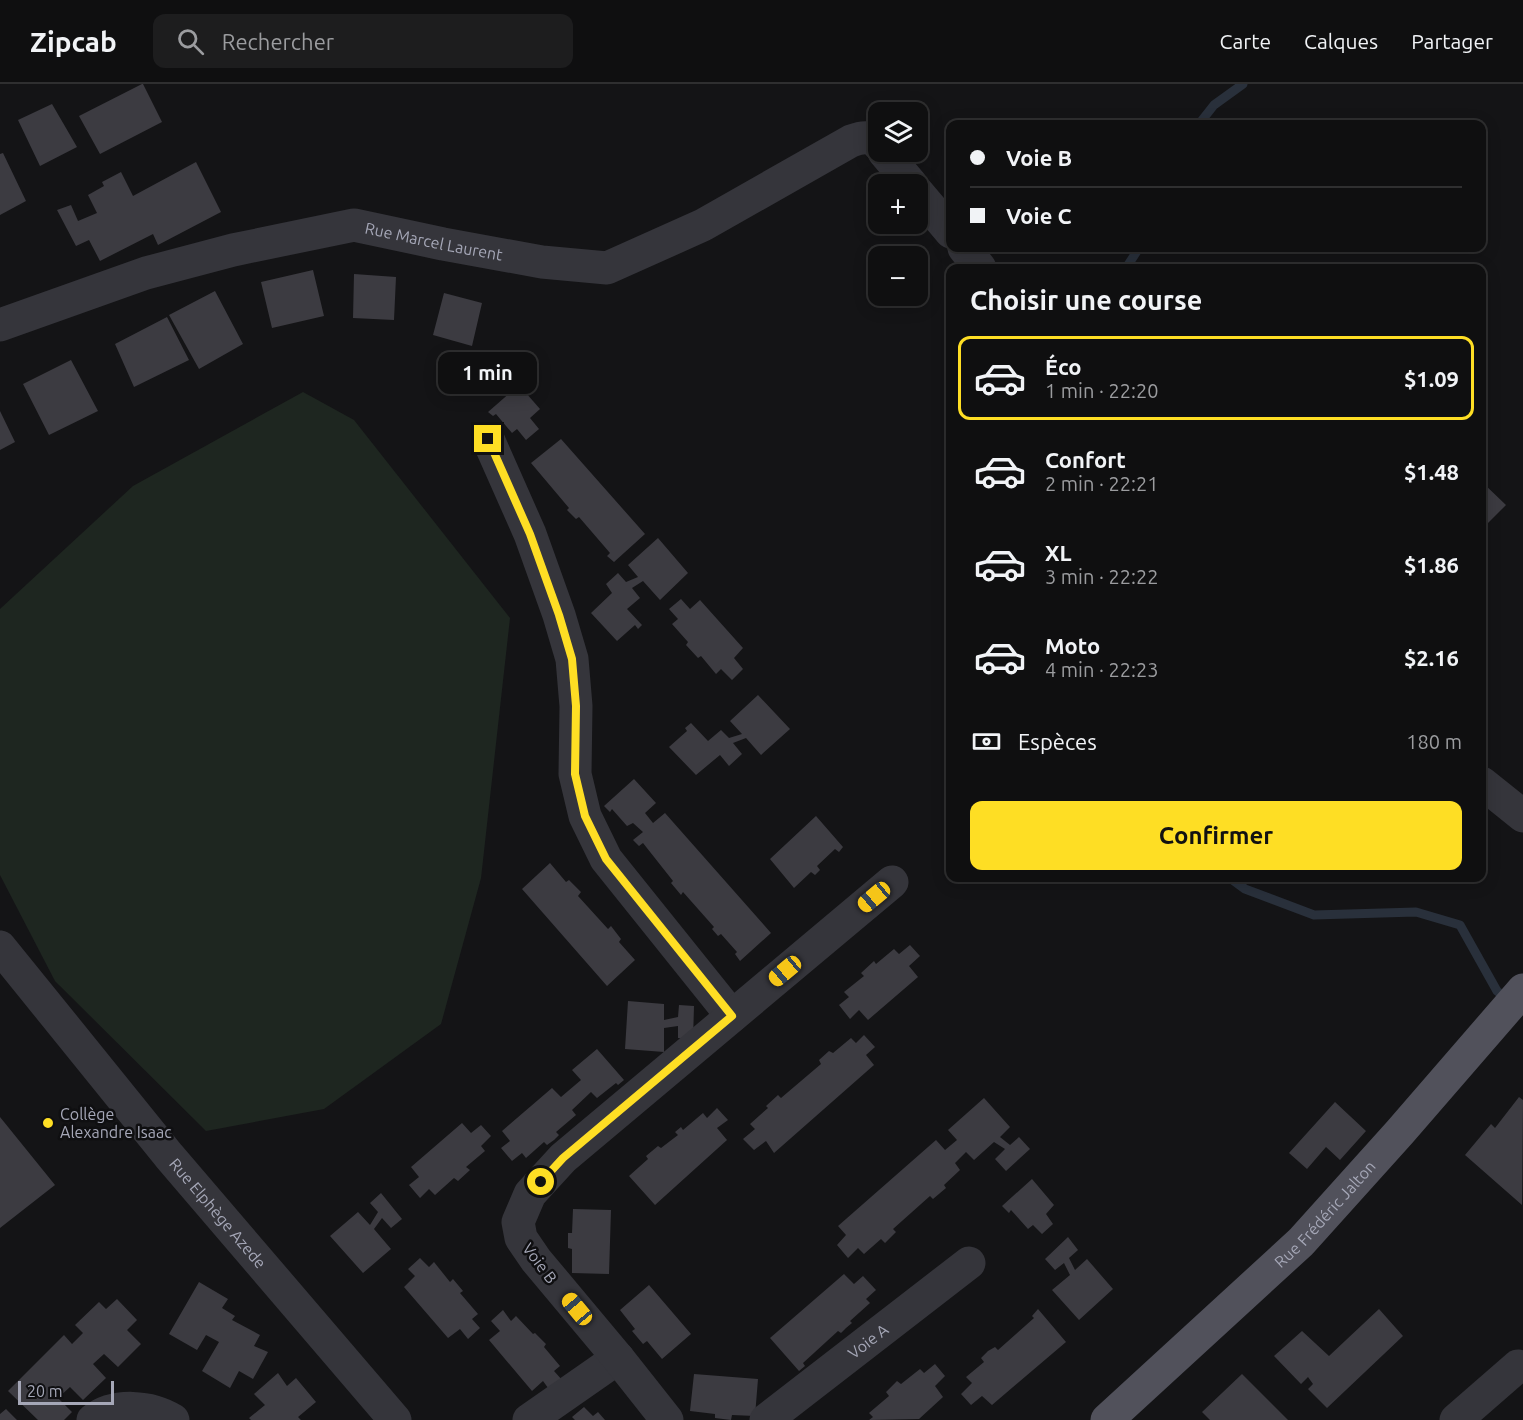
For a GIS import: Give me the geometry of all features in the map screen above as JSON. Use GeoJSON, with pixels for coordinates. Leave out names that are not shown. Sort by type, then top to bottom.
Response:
{"type":"FeatureCollection","features":[{"type":"Feature","properties":{"kind":"main road","name":"Rue Frédéric Jalton"},"geometry":{"type":"LineString","coordinates":[[1107,1420],[1300,1242],[1523,990]]}},
{"type":"Feature","properties":{"kind":"street","name":"Rue Marcel Laurent"},"geometry":{"type":"LineString","coordinates":[[0,325],[146,273],[233,250],[354,225],[542,262],[607,268],[703,225],[865,143]]}},
{"type":"Feature","properties":{"kind":"street"},"geometry":{"type":"LineString","coordinates":[[892,162],[903,174]]}},
{"type":"Feature","properties":{"kind":"street"},"geometry":{"type":"LineString","coordinates":[[928,205],[946,226]]}},
{"type":"Feature","properties":{"kind":"street"},"geometry":{"type":"LineString","coordinates":[[967,252],[977,264]]}},
{"type":"Feature","properties":{"kind":"street"},"geometry":{"type":"LineString","coordinates":[[488,439],[530,534],[572,659],[576,706],[575,774],[585,816],[606,859],[732,1016]]}},
{"type":"Feature","properties":{"kind":"street"},"geometry":{"type":"LineString","coordinates":[[1486,786],[1523,816]]}},
{"type":"Feature","properties":{"kind":"street","name":"Voie B"},"geometry":{"type":"LineString","coordinates":[[618,1358],[536,1260],[521,1238],[519,1222],[530,1194],[563,1158],[892,882]]}},
{"type":"Feature","properties":{"kind":"street","name":"Rue Elphège Azede"},"geometry":{"type":"LineString","coordinates":[[0,947],[169,1156],[395,1420]]}},
{"type":"Feature","properties":{"kind":"street","name":"Voie A"},"geometry":{"type":"LineString","coordinates":[[766,1420],[969,1263]]}},
{"type":"Feature","properties":{"kind":"street"},"geometry":{"type":"LineString","coordinates":[[529,1420],[618,1358],[667,1420]]}},
{"type":"Feature","properties":{"kind":"street"},"geometry":{"type":"LineString","coordinates":[[1456,1420],[1518,1366]]}},
{"type":"Feature","properties":{"kind":"street"},"geometry":{"type":"LineString","coordinates":[[93,1420],[113,1409],[136,1409],[166,1415],[173,1420]]}},
{"type":"Feature","properties":{"kind":"shaded area"},"geometry":{"type":"Polygon","coordinates":[[[303,392],[354,420],[510,618],[481,878],[441,1024],[324,1109],[206,1131],[55,981],[0,875],[0,609],[133,486],[303,392]]]}},
{"type":"Feature","properties":{"kind":"building"},"geometry":{"type":"Polygon","coordinates":[[[143,84],[162,122],[100,154],[79,116],[143,84]]]}},
{"type":"Feature","properties":{"kind":"building"},"geometry":{"type":"Polygon","coordinates":[[[52,104],[77,147],[40,166],[18,120],[52,104]]]}},
{"type":"Feature","properties":{"kind":"building"},"geometry":{"type":"Polygon","coordinates":[[[3,153],[26,201],[0,215],[0,154],[3,153]]]}},
{"type":"Feature","properties":{"kind":"building"},"geometry":{"type":"Polygon","coordinates":[[[196,162],[221,212],[158,245],[153,234],[100,261],[89,240],[76,246],[57,210],[71,205],[78,221],[97,213],[88,195],[104,186],[102,182],[121,172],[133,196],[196,162]]]}},
{"type":"Feature","properties":{"kind":"building"},"geometry":{"type":"Polygon","coordinates":[[[313,270],[324,316],[272,328],[261,282],[313,270]]]}},
{"type":"Feature","properties":{"kind":"building"},"geometry":{"type":"Polygon","coordinates":[[[354,274],[396,277],[394,320],[353,318],[354,274]]]}},
{"type":"Feature","properties":{"kind":"building"},"geometry":{"type":"Polygon","coordinates":[[[215,291],[243,344],[199,369],[169,315],[215,291]]]}},
{"type":"Feature","properties":{"kind":"building"},"geometry":{"type":"Polygon","coordinates":[[[444,293],[482,303],[472,346],[433,335],[444,293]]]}},
{"type":"Feature","properties":{"kind":"building"},"geometry":{"type":"Polygon","coordinates":[[[167,317],[189,360],[134,387],[115,344],[167,317]]]}},
{"type":"Feature","properties":{"kind":"building"},"geometry":{"type":"Polygon","coordinates":[[[71,360],[98,411],[49,435],[23,384],[71,360]]]}},
{"type":"Feature","properties":{"kind":"building"},"geometry":{"type":"Polygon","coordinates":[[[519,385],[540,409],[530,418],[539,429],[526,440],[517,429],[512,433],[496,414],[493,416],[488,412],[519,385]]]}},
{"type":"Feature","properties":{"kind":"building"},"geometry":{"type":"Polygon","coordinates":[[[0,411],[15,442],[0,450],[0,411]]]}},
{"type":"Feature","properties":{"kind":"building"},"geometry":{"type":"Polygon","coordinates":[[[561,439],[645,534],[614,562],[607,556],[610,553],[579,517],[576,519],[567,510],[569,508],[531,463],[561,439]]]}},
{"type":"Feature","properties":{"kind":"building"},"geometry":{"type":"Polygon","coordinates":[[[1486,486],[1506,505],[1486,525],[1486,486]]]}},
{"type":"Feature","properties":{"kind":"building"},"geometry":{"type":"Polygon","coordinates":[[[658,538],[688,573],[660,600],[643,581],[632,588],[640,598],[627,609],[642,625],[638,629],[635,625],[617,641],[591,613],[612,593],[606,584],[618,573],[626,582],[638,577],[628,565],[658,538]]]}},
{"type":"Feature","properties":{"kind":"building"},"geometry":{"type":"Polygon","coordinates":[[[681,599],[690,609],[700,600],[743,648],[734,658],[743,669],[732,680],[721,669],[716,674],[701,656],[698,658],[672,624],[678,619],[669,609],[681,599]]]}},
{"type":"Feature","properties":{"kind":"building"},"geometry":{"type":"Polygon","coordinates":[[[758,695],[790,729],[761,755],[746,738],[733,743],[742,754],[729,766],[720,755],[696,775],[669,747],[687,731],[685,728],[691,723],[708,741],[721,730],[729,738],[742,734],[730,721],[758,695]]]}},
{"type":"Feature","properties":{"kind":"building"},"geometry":{"type":"Polygon","coordinates":[[[634,779],[656,803],[645,813],[653,823],[665,813],[771,933],[740,961],[735,954],[737,952],[721,934],[718,936],[712,929],[714,927],[683,892],[681,895],[671,883],[673,881],[643,843],[639,846],[633,840],[643,832],[633,823],[627,826],[612,809],[610,812],[604,806],[634,779]]]}},
{"type":"Feature","properties":{"kind":"building"},"geometry":{"type":"Polygon","coordinates":[[[816,816],[843,847],[839,852],[835,849],[817,866],[820,870],[815,875],[811,872],[794,888],[770,859],[816,816]]]}},
{"type":"Feature","properties":{"kind":"building"},"geometry":{"type":"Polygon","coordinates":[[[550,863],[566,882],[569,880],[581,892],[578,896],[608,929],[611,926],[621,939],[619,942],[635,960],[607,986],[522,889],[550,863]]]}},
{"type":"Feature","properties":{"kind":"building"},"geometry":{"type":"Polygon","coordinates":[[[910,945],[920,956],[909,966],[918,977],[868,1020],[859,1010],[850,1019],[839,1005],[849,997],[844,992],[864,976],[861,973],[874,961],[876,964],[894,949],[899,954],[910,945]]]}},
{"type":"Feature","properties":{"kind":"building"},"geometry":{"type":"Polygon","coordinates":[[[628,1001],[664,1004],[664,1020],[678,1017],[679,1005],[694,1006],[693,1040],[678,1038],[678,1026],[664,1028],[664,1052],[625,1049],[628,1001]]]}},
{"type":"Feature","properties":{"kind":"building"},"geometry":{"type":"Polygon","coordinates":[[[864,1035],[875,1047],[866,1055],[874,1065],[774,1153],[766,1141],[754,1150],[743,1139],[755,1129],[750,1124],[768,1108],[766,1106],[778,1095],[781,1098],[821,1064],[819,1060],[829,1051],[833,1053],[851,1038],[856,1043],[864,1035]]]}},
{"type":"Feature","properties":{"kind":"building"},"geometry":{"type":"Polygon","coordinates":[[[597,1049],[624,1080],[618,1085],[616,1083],[597,1098],[591,1092],[572,1110],[576,1115],[556,1132],[559,1135],[554,1140],[547,1145],[544,1142],[526,1158],[522,1153],[512,1161],[501,1148],[510,1141],[502,1131],[552,1088],[561,1097],[581,1080],[572,1070],[597,1049]]]}},
{"type":"Feature","properties":{"kind":"building"},"geometry":{"type":"Polygon","coordinates":[[[1519,1097],[1523,1100],[1522,1205],[1465,1155],[1491,1124],[1495,1128],[1519,1097]]]}},
{"type":"Feature","properties":{"kind":"building"},"geometry":{"type":"Polygon","coordinates":[[[984,1098],[1010,1127],[1000,1137],[1010,1145],[1019,1137],[1030,1149],[1006,1171],[995,1159],[1005,1149],[994,1142],[974,1160],[966,1152],[955,1163],[960,1170],[944,1185],[946,1188],[933,1199],[930,1196],[893,1229],[896,1232],[885,1243],[881,1239],[864,1254],[858,1248],[848,1258],[837,1245],[846,1235],[838,1226],[936,1140],[945,1150],[957,1140],[948,1130],[984,1098]]]}},
{"type":"Feature","properties":{"kind":"building"},"geometry":{"type":"Polygon","coordinates":[[[1335,1102],[1366,1131],[1340,1160],[1326,1147],[1307,1169],[1289,1153],[1335,1102]]]}},
{"type":"Feature","properties":{"kind":"building"},"geometry":{"type":"Polygon","coordinates":[[[717,1108],[728,1120],[717,1128],[727,1140],[655,1205],[629,1176],[648,1159],[646,1156],[678,1135],[675,1132],[681,1127],[683,1130],[703,1113],[707,1118],[717,1108]]]}},
{"type":"Feature","properties":{"kind":"building"},"geometry":{"type":"Polygon","coordinates":[[[0,1117],[55,1185],[0,1228],[0,1117]]]}},
{"type":"Feature","properties":{"kind":"building"},"geometry":{"type":"Polygon","coordinates":[[[462,1123],[471,1133],[481,1125],[491,1136],[481,1146],[485,1151],[466,1167],[470,1170],[458,1181],[454,1178],[435,1195],[429,1189],[420,1198],[409,1185],[419,1177],[411,1167],[462,1123]]]}},
{"type":"Feature","properties":{"kind":"building"},"geometry":{"type":"Polygon","coordinates":[[[1032,1179],[1054,1205],[1046,1214],[1053,1224],[1042,1234],[1033,1225],[1028,1229],[1011,1210],[1009,1213],[1002,1206],[1032,1179]]]}},
{"type":"Feature","properties":{"kind":"building"},"geometry":{"type":"Polygon","coordinates":[[[381,1193],[402,1219],[391,1228],[382,1218],[374,1229],[391,1249],[363,1273],[330,1236],[358,1212],[370,1225],[378,1212],[370,1203],[381,1193]]]}},
{"type":"Feature","properties":{"kind":"building"},"geometry":{"type":"Polygon","coordinates":[[[573,1209],[611,1210],[609,1274],[572,1273],[572,1249],[568,1248],[568,1233],[572,1233],[573,1209]]]}},
{"type":"Feature","properties":{"kind":"building"},"geometry":{"type":"Polygon","coordinates":[[[1068,1237],[1078,1250],[1069,1258],[1075,1270],[1087,1259],[1113,1289],[1079,1320],[1052,1290],[1070,1275],[1064,1263],[1055,1270],[1045,1259],[1068,1237]]]}},
{"type":"Feature","properties":{"kind":"building"},"geometry":{"type":"Polygon","coordinates":[[[420,1258],[429,1267],[434,1262],[450,1282],[453,1279],[463,1291],[460,1293],[478,1314],[472,1319],[480,1328],[468,1339],[460,1329],[448,1338],[404,1287],[415,1276],[408,1269],[420,1258]]]}},
{"type":"Feature","properties":{"kind":"building"},"geometry":{"type":"Polygon","coordinates":[[[844,1274],[854,1284],[863,1276],[876,1290],[866,1299],[870,1303],[850,1321],[852,1323],[841,1333],[838,1331],[803,1363],[805,1366],[799,1371],[770,1338],[844,1274]]]}},
{"type":"Feature","properties":{"kind":"building"},"geometry":{"type":"Polygon","coordinates":[[[199,1282],[228,1299],[222,1308],[235,1316],[232,1320],[260,1335],[254,1346],[268,1352],[253,1379],[239,1371],[230,1388],[202,1371],[219,1342],[206,1335],[197,1350],[169,1334],[199,1282]]]}},
{"type":"Feature","properties":{"kind":"building"},"geometry":{"type":"Polygon","coordinates":[[[649,1285],[691,1334],[662,1359],[647,1341],[643,1344],[632,1331],[635,1329],[620,1310],[649,1285]]]}},
{"type":"Feature","properties":{"kind":"building"},"geometry":{"type":"Polygon","coordinates":[[[117,1299],[137,1320],[127,1330],[141,1344],[118,1367],[104,1354],[93,1364],[106,1378],[83,1400],[70,1387],[58,1398],[72,1412],[64,1420],[38,1420],[8,1391],[64,1335],[72,1344],[83,1333],[75,1325],[99,1302],[106,1309],[117,1299]]]}},
{"type":"Feature","properties":{"kind":"building"},"geometry":{"type":"Polygon","coordinates":[[[1038,1309],[1066,1342],[992,1405],[982,1396],[971,1405],[961,1394],[972,1383],[966,1377],[984,1362],[981,1358],[988,1351],[995,1347],[998,1350],[1034,1318],[1032,1316],[1038,1309]]]}},
{"type":"Feature","properties":{"kind":"building"},"geometry":{"type":"Polygon","coordinates":[[[1379,1309],[1403,1336],[1327,1408],[1308,1389],[1313,1384],[1308,1377],[1301,1384],[1274,1356],[1302,1331],[1329,1356],[1379,1309]]]}},
{"type":"Feature","properties":{"kind":"building"},"geometry":{"type":"Polygon","coordinates":[[[503,1310],[511,1321],[516,1316],[533,1334],[535,1333],[546,1344],[544,1347],[560,1366],[554,1371],[563,1381],[551,1392],[543,1381],[532,1391],[489,1340],[500,1331],[491,1321],[503,1310]]]}},
{"type":"Feature","properties":{"kind":"building"},"geometry":{"type":"Polygon","coordinates":[[[935,1364],[945,1376],[935,1386],[943,1397],[919,1419],[869,1420],[873,1417],[869,1413],[889,1396],[886,1392],[897,1381],[901,1384],[920,1369],[924,1373],[935,1364]]]}},
{"type":"Feature","properties":{"kind":"building"},"geometry":{"type":"Polygon","coordinates":[[[278,1373],[287,1386],[296,1378],[316,1402],[298,1417],[301,1420],[251,1420],[249,1418],[265,1405],[254,1394],[278,1373]]]}},
{"type":"Feature","properties":{"kind":"building"},"geometry":{"type":"Polygon","coordinates":[[[694,1374],[758,1379],[755,1416],[732,1415],[731,1420],[715,1418],[715,1414],[690,1411],[694,1374]]]}},
{"type":"Feature","properties":{"kind":"building"},"geometry":{"type":"Polygon","coordinates":[[[1242,1374],[1288,1420],[1210,1420],[1202,1412],[1242,1374]]]}},
{"type":"Feature","properties":{"kind":"building"},"geometry":{"type":"Polygon","coordinates":[[[584,1407],[593,1416],[598,1412],[605,1420],[575,1420],[572,1417],[584,1407]]]}},
{"type":"Feature","properties":{"kind":"building"},"geometry":{"type":"Polygon","coordinates":[[[6,1409],[17,1420],[0,1420],[0,1414],[6,1409]]]}},
{"type":"Feature","properties":{"kind":"waterway"},"geometry":{"type":"LineString","coordinates":[[1202,120],[1214,105],[1243,84]]}},
{"type":"Feature","properties":{"kind":"waterway"},"geometry":{"type":"LineString","coordinates":[[1129,264],[1136,252]]}},
{"type":"Feature","properties":{"kind":"waterway"},"geometry":{"type":"LineString","coordinates":[[1235,882],[1245,889],[1314,915],[1416,912],[1460,925],[1497,991],[1508,1000]]}},
{"type":"Feature","properties":{"kind":"place","name":"Collège Alexandre Isaac"},"geometry":{"type":"Point","coordinates":[48,1123]}},
{"type":"Feature","properties":{"kind":"route"},"geometry":{"type":"LineString","coordinates":[[488,439],[530,534],[572,659],[576,706],[575,774],[585,816],[606,859],[732,1016],[563,1158],[541,1182]]}}]}
